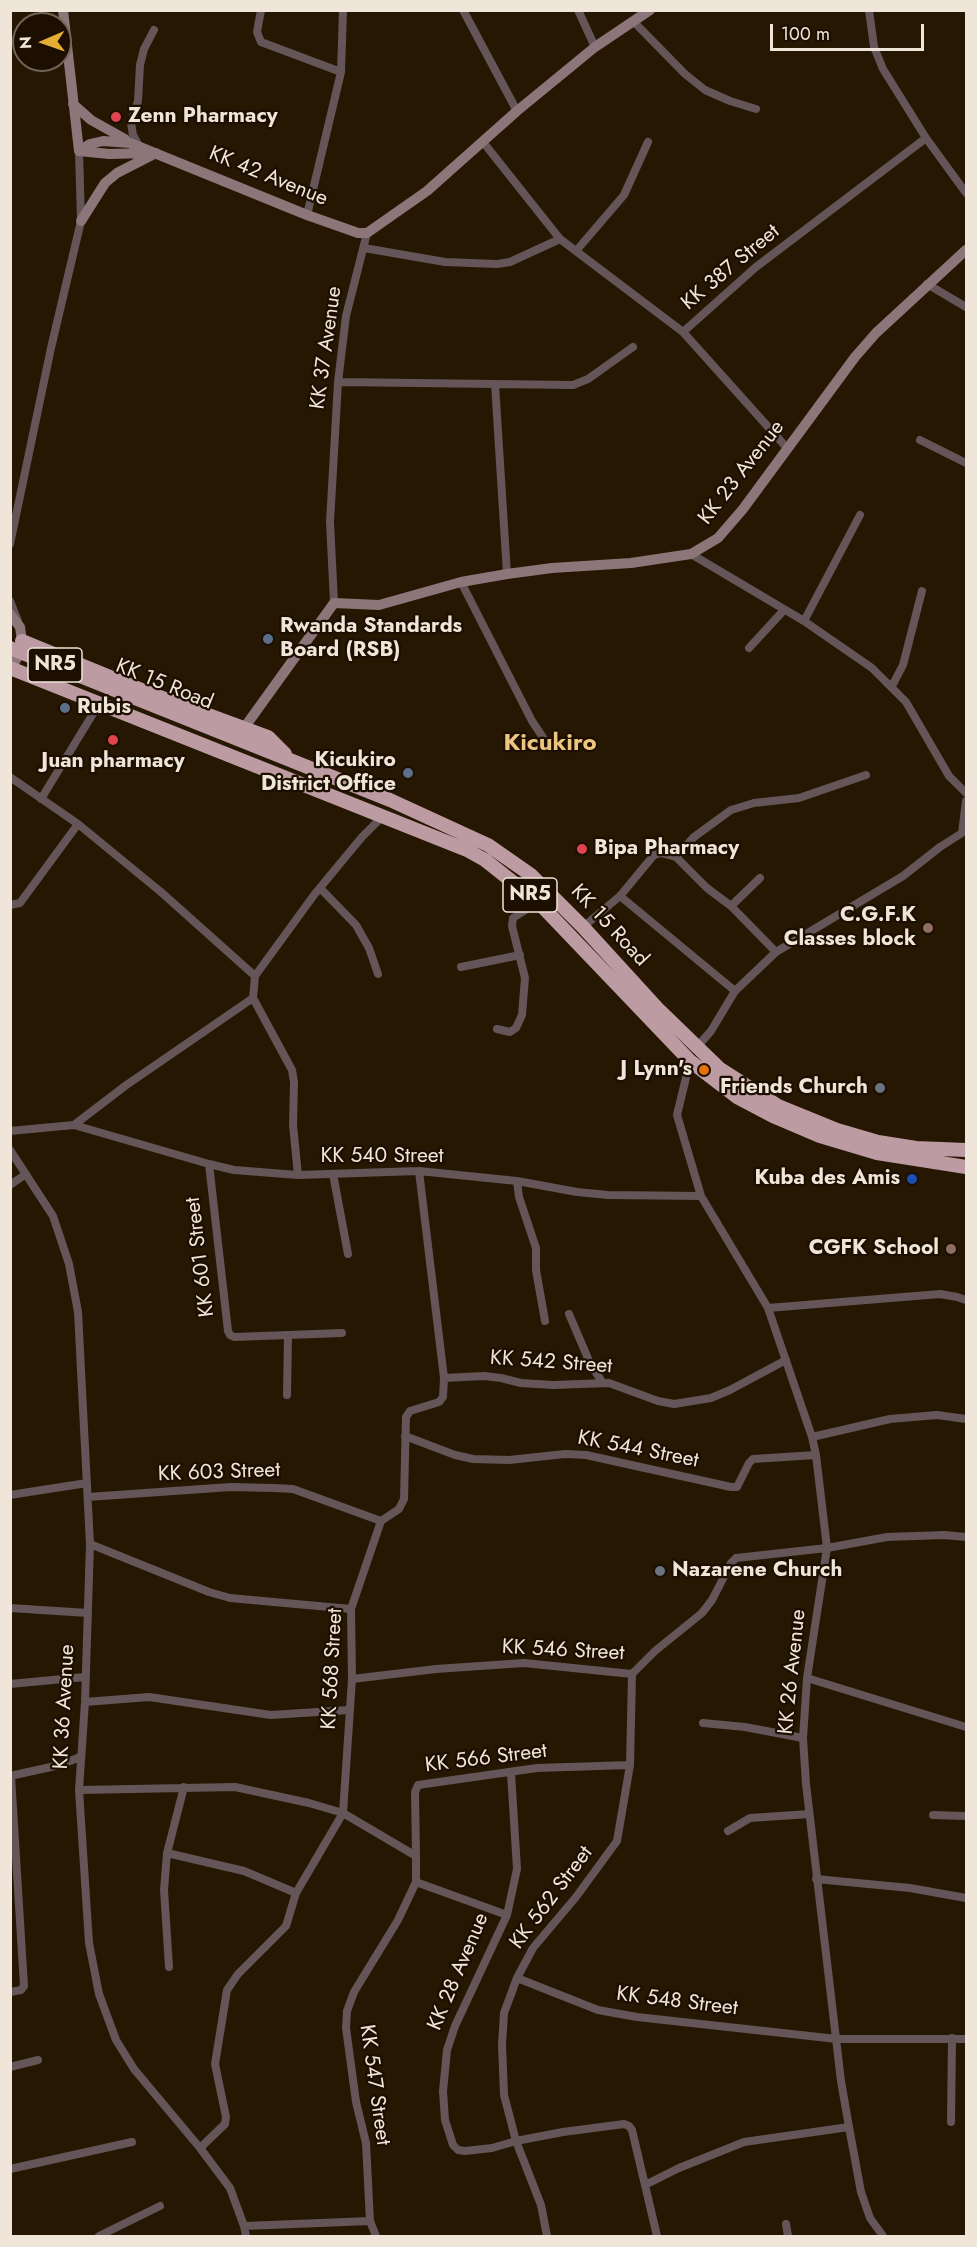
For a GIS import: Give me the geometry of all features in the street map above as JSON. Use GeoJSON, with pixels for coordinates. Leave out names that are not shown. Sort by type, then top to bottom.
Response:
{"type":"FeatureCollection","features":[{"type":"Feature","properties":{"kind":"highway","name":"KK 15 Road"},"geometry":{"type":"LineString","coordinates":[[18,639],[100,682],[390,800],[488,845],[531,875],[583,927],[657,1008],[720,1069],[769,1101],[837,1130],[878,1142],[916,1148],[966,1150]]}},
{"type":"Feature","properties":{"kind":"highway"},"geometry":{"type":"LineString","coordinates":[[18,639],[149,693],[268,737],[291,759]]}},
{"type":"Feature","properties":{"kind":"highway","name":"KK 15 Road"},"geometry":{"type":"LineString","coordinates":[[10,669],[93,706],[455,844],[476,855],[538,902],[690,1061],[737,1096],[773,1116],[820,1136],[877,1153],[966,1167]]}},
{"type":"Feature","properties":{"kind":"highway"},"geometry":{"type":"LineString","coordinates":[[10,677],[93,706]]}},
{"type":"Feature","properties":{"kind":"highway"},"geometry":{"type":"LineString","coordinates":[[690,1061],[697,1047]]}},
{"type":"Feature","properties":{"kind":"main road"},"geometry":{"type":"LineString","coordinates":[[63,10],[79,151]]}},
{"type":"Feature","properties":{"kind":"main road"},"geometry":{"type":"LineString","coordinates":[[368,234],[427,191],[517,111],[596,47],[650,10]]}},
{"type":"Feature","properties":{"kind":"main road"},"geometry":{"type":"LineString","coordinates":[[74,104],[91,120],[135,144]]}},
{"type":"Feature","properties":{"kind":"main road","name":"KK 42 Avenue"},"geometry":{"type":"LineString","coordinates":[[79,151],[90,144],[103,141],[135,144],[307,214],[358,233],[368,234]]}},
{"type":"Feature","properties":{"kind":"main road","name":"KK 42 Avenue"},"geometry":{"type":"LineString","coordinates":[[79,151],[109,154],[156,153]]}},
{"type":"Feature","properties":{"kind":"main road"},"geometry":{"type":"LineString","coordinates":[[81,220],[105,183],[117,173],[156,153]]}},
{"type":"Feature","properties":{"kind":"main road","name":"KK 23 Avenue"},"geometry":{"type":"LineString","coordinates":[[334,603],[379,605],[461,582],[507,574],[552,568],[631,563],[691,554],[718,538],[743,509],[869,341],[927,284],[966,250]]}},
{"type":"Feature","properties":{"kind":"main road"},"geometry":{"type":"LineString","coordinates":[[244,728],[334,603]]}},
{"type":"Feature","properties":{"kind":"main road"},"geometry":{"type":"LineString","coordinates":[[10,615],[20,653],[10,669]]}},
{"type":"Feature","properties":{"kind":"street"},"geometry":{"type":"LineString","coordinates":[[261,10],[257,32],[261,42],[341,72]]}},
{"type":"Feature","properties":{"kind":"street"},"geometry":{"type":"LineString","coordinates":[[307,214],[341,72],[344,10]]}},
{"type":"Feature","properties":{"kind":"street"},"geometry":{"type":"LineString","coordinates":[[463,10],[517,111]]}},
{"type":"Feature","properties":{"kind":"street"},"geometry":{"type":"LineString","coordinates":[[578,10],[596,47]]}},
{"type":"Feature","properties":{"kind":"street"},"geometry":{"type":"LineString","coordinates":[[869,10],[874,48],[883,69],[926,138],[966,193]]}},
{"type":"Feature","properties":{"kind":"street"},"geometry":{"type":"LineString","coordinates":[[634,22],[685,74],[705,90],[756,109]]}},
{"type":"Feature","properties":{"kind":"street"},"geometry":{"type":"LineString","coordinates":[[135,144],[131,123],[138,101],[142,57],[154,30]]}},
{"type":"Feature","properties":{"kind":"street","name":"KK 387 Street"},"geometry":{"type":"LineString","coordinates":[[787,448],[683,332],[756,267],[926,138]]}},
{"type":"Feature","properties":{"kind":"street"},"geometry":{"type":"LineString","coordinates":[[483,142],[560,239],[683,332]]}},
{"type":"Feature","properties":{"kind":"street"},"geometry":{"type":"LineString","coordinates":[[576,251],[624,195],[648,142]]}},
{"type":"Feature","properties":{"kind":"street"},"geometry":{"type":"LineString","coordinates":[[10,544],[51,348],[81,220],[79,151]]}},
{"type":"Feature","properties":{"kind":"street","name":"KK 37 Avenue"},"geometry":{"type":"LineString","coordinates":[[334,603],[330,522],[338,382],[346,316],[368,234]]}},
{"type":"Feature","properties":{"kind":"street"},"geometry":{"type":"LineString","coordinates":[[364,248],[445,262],[497,264],[510,262],[560,239]]}},
{"type":"Feature","properties":{"kind":"street"},"geometry":{"type":"LineString","coordinates":[[927,284],[966,307]]}},
{"type":"Feature","properties":{"kind":"street"},"geometry":{"type":"LineString","coordinates":[[338,382],[573,385],[588,379],[633,347]]}},
{"type":"Feature","properties":{"kind":"street"},"geometry":{"type":"LineString","coordinates":[[495,384],[507,574]]}},
{"type":"Feature","properties":{"kind":"street"},"geometry":{"type":"LineString","coordinates":[[920,440],[966,463]]}},
{"type":"Feature","properties":{"kind":"street"},"geometry":{"type":"LineString","coordinates":[[804,621],[860,515]]}},
{"type":"Feature","properties":{"kind":"street"},"geometry":{"type":"LineString","coordinates":[[691,554],[804,621],[872,668],[906,702],[949,776],[966,793]]}},
{"type":"Feature","properties":{"kind":"street"},"geometry":{"type":"LineString","coordinates":[[461,582],[544,740]]}},
{"type":"Feature","properties":{"kind":"street"},"geometry":{"type":"LineString","coordinates":[[892,686],[903,665],[922,591]]}},
{"type":"Feature","properties":{"kind":"street"},"geometry":{"type":"LineString","coordinates":[[10,601],[18,639]]}},
{"type":"Feature","properties":{"kind":"street"},"geometry":{"type":"LineString","coordinates":[[750,648],[784,610]]}},
{"type":"Feature","properties":{"kind":"street"},"geometry":{"type":"LineString","coordinates":[[41,799],[93,706]]}},
{"type":"Feature","properties":{"kind":"street"},"geometry":{"type":"LineString","coordinates":[[676,857],[694,837],[731,810],[754,803],[799,798],[866,776]]}},
{"type":"Feature","properties":{"kind":"street"},"geometry":{"type":"LineString","coordinates":[[10,777],[78,824],[161,892],[255,976]]}},
{"type":"Feature","properties":{"kind":"street"},"geometry":{"type":"LineString","coordinates":[[697,1047],[711,1031],[735,991],[776,952],[903,876],[940,847],[964,835],[966,801]]}},
{"type":"Feature","properties":{"kind":"street"},"geometry":{"type":"LineString","coordinates":[[74,1125],[125,1086],[253,998],[255,976],[320,888],[362,837],[383,816]]}},
{"type":"Feature","properties":{"kind":"street"},"geometry":{"type":"LineString","coordinates":[[10,905],[21,903],[78,824]]}},
{"type":"Feature","properties":{"kind":"street"},"geometry":{"type":"LineString","coordinates":[[583,927],[620,896],[654,855],[661,853],[676,857],[707,888],[731,906],[776,952]]}},
{"type":"Feature","properties":{"kind":"street"},"geometry":{"type":"LineString","coordinates":[[731,906],[760,878]]}},
{"type":"Feature","properties":{"kind":"street"},"geometry":{"type":"LineString","coordinates":[[320,888],[356,925],[369,948],[378,974]]}},
{"type":"Feature","properties":{"kind":"street"},"geometry":{"type":"LineString","coordinates":[[620,896],[735,991]]}},
{"type":"Feature","properties":{"kind":"street"},"geometry":{"type":"LineString","coordinates":[[497,1029],[510,1032],[516,1028],[522,1015],[525,978],[512,926],[513,918],[538,902]]}},
{"type":"Feature","properties":{"kind":"street"},"geometry":{"type":"LineString","coordinates":[[461,967],[520,955]]}},
{"type":"Feature","properties":{"kind":"street","name":"KK 540 Street"},"geometry":{"type":"LineString","coordinates":[[253,998],[292,1070],[293,1125],[298,1175],[419,1171],[517,1181],[577,1192],[700,1196]]}},
{"type":"Feature","properties":{"kind":"street","name":"KK 26 Avenue"},"geometry":{"type":"LineString","coordinates":[[690,1061],[677,1115],[700,1196],[768,1308],[816,1455],[827,1548],[807,1678],[803,1738],[809,1814],[849,2127],[861,2192],[870,2218],[883,2236]]}},
{"type":"Feature","properties":{"kind":"street"},"geometry":{"type":"LineString","coordinates":[[10,1131],[74,1125],[234,1170],[298,1175]]}},
{"type":"Feature","properties":{"kind":"street","name":"KK 36 Avenue"},"geometry":{"type":"LineString","coordinates":[[10,1150],[53,1216],[69,1264],[78,1312],[90,1544],[85,1702],[79,1790],[89,1943],[103,2003],[116,2040],[134,2069],[230,2188],[246,2236]]}},
{"type":"Feature","properties":{"kind":"street","name":"KK 601 Street"},"geometry":{"type":"LineString","coordinates":[[209,1164],[230,1335],[342,1333]]}},
{"type":"Feature","properties":{"kind":"street","name":"KK 568 Street"},"geometry":{"type":"LineString","coordinates":[[343,1813],[352,1679],[351,1609],[381,1521],[399,1509],[404,1499],[406,1417],[410,1411],[439,1402],[443,1397],[444,1378],[419,1171]]}},
{"type":"Feature","properties":{"kind":"street"},"geometry":{"type":"LineString","coordinates":[[10,1185],[26,1174]]}},
{"type":"Feature","properties":{"kind":"street"},"geometry":{"type":"LineString","coordinates":[[333,1174],[348,1254]]}},
{"type":"Feature","properties":{"kind":"street"},"geometry":{"type":"LineString","coordinates":[[517,1181],[519,1197],[536,1248],[536,1270],[545,1321]]}},
{"type":"Feature","properties":{"kind":"street"},"geometry":{"type":"LineString","coordinates":[[768,1308],[940,1294],[966,1300]]}},
{"type":"Feature","properties":{"kind":"street"},"geometry":{"type":"LineString","coordinates":[[569,1314],[590,1363],[602,1382]]}},
{"type":"Feature","properties":{"kind":"street"},"geometry":{"type":"LineString","coordinates":[[288,1335],[288,1395]]}},
{"type":"Feature","properties":{"kind":"street","name":"KK 542 Street"},"geometry":{"type":"LineString","coordinates":[[444,1378],[484,1376],[521,1383],[553,1385],[602,1382],[624,1387],[657,1401],[674,1404],[711,1398],[786,1360]]}},
{"type":"Feature","properties":{"kind":"street"},"geometry":{"type":"LineString","coordinates":[[812,1437],[890,1419],[937,1415],[966,1419]]}},
{"type":"Feature","properties":{"kind":"street","name":"KK 544 Street"},"geometry":{"type":"LineString","coordinates":[[405,1436],[455,1455],[473,1459],[509,1460],[565,1454],[586,1455],[731,1488],[737,1487],[749,1463],[753,1460],[816,1455]]}},
{"type":"Feature","properties":{"kind":"street"},"geometry":{"type":"LineString","coordinates":[[10,1495],[87,1483]]}},
{"type":"Feature","properties":{"kind":"street","name":"KK 603 Street"},"geometry":{"type":"LineString","coordinates":[[88,1497],[231,1487],[293,1489],[381,1521]]}},
{"type":"Feature","properties":{"kind":"street"},"geometry":{"type":"LineString","coordinates":[[827,1548],[887,1538],[944,1535],[966,1537]]}},
{"type":"Feature","properties":{"kind":"street"},"geometry":{"type":"LineString","coordinates":[[90,1544],[209,1592],[230,1598],[351,1609]]}},
{"type":"Feature","properties":{"kind":"street","name":"KK 546 Street"},"geometry":{"type":"LineString","coordinates":[[352,1679],[436,1669],[524,1663],[632,1674],[654,1652],[702,1613],[736,1558],[827,1548]]}},
{"type":"Feature","properties":{"kind":"street"},"geometry":{"type":"LineString","coordinates":[[10,1608],[88,1613]]}},
{"type":"Feature","properties":{"kind":"street","name":"KK 562 Street"},"geometry":{"type":"LineString","coordinates":[[547,2236],[541,2205],[516,2141],[504,2095],[502,2045],[504,2013],[517,1978],[533,1948],[576,1897],[617,1840],[630,1765],[632,1674]]}},
{"type":"Feature","properties":{"kind":"street"},"geometry":{"type":"LineString","coordinates":[[10,1684],[85,1677]]}},
{"type":"Feature","properties":{"kind":"street"},"geometry":{"type":"LineString","coordinates":[[807,1678],[966,1727]]}},
{"type":"Feature","properties":{"kind":"street"},"geometry":{"type":"LineString","coordinates":[[85,1702],[149,1697],[271,1715],[349,1710]]}},
{"type":"Feature","properties":{"kind":"street"},"geometry":{"type":"LineString","coordinates":[[703,1723],[745,1727],[803,1738]]}},
{"type":"Feature","properties":{"kind":"street"},"geometry":{"type":"LineString","coordinates":[[10,1992],[21,1990],[24,1986],[11,1776],[80,1757]]}},
{"type":"Feature","properties":{"kind":"street","name":"KK 566 Street"},"geometry":{"type":"LineString","coordinates":[[416,1856],[415,1792],[418,1785],[537,1768],[630,1765]]}},
{"type":"Feature","properties":{"kind":"street"},"geometry":{"type":"LineString","coordinates":[[507,1915],[518,1869],[511,1773]]}},
{"type":"Feature","properties":{"kind":"street"},"geometry":{"type":"LineString","coordinates":[[169,1967],[164,1890],[167,1853],[184,1787]]}},
{"type":"Feature","properties":{"kind":"street"},"geometry":{"type":"LineString","coordinates":[[79,1790],[235,1787],[309,1803],[343,1813],[416,1856],[416,1882]]}},
{"type":"Feature","properties":{"kind":"street"},"geometry":{"type":"LineString","coordinates":[[200,2148],[225,2124],[226,2117],[215,2064],[227,1990],[238,1974],[286,1926],[296,1893],[343,1813]]}},
{"type":"Feature","properties":{"kind":"street"},"geometry":{"type":"LineString","coordinates":[[728,1831],[750,1818],[809,1814]]}},
{"type":"Feature","properties":{"kind":"street"},"geometry":{"type":"LineString","coordinates":[[933,1815],[966,1816]]}},
{"type":"Feature","properties":{"kind":"street"},"geometry":{"type":"LineString","coordinates":[[167,1853],[244,1871],[296,1893]]}},
{"type":"Feature","properties":{"kind":"street"},"geometry":{"type":"LineString","coordinates":[[816,1879],[910,1888],[966,1898]]}},
{"type":"Feature","properties":{"kind":"street","name":"KK 28 Avenue"},"geometry":{"type":"LineString","coordinates":[[416,1882],[507,1915],[455,2026],[447,2050],[443,2091],[448,2136],[453,2145],[458,2150],[465,2151],[492,2148],[516,2141],[624,2124],[632,2130],[657,2236]]}},
{"type":"Feature","properties":{"kind":"street","name":"KK 547 Street"},"geometry":{"type":"LineString","coordinates":[[376,2236],[370,2221],[366,2143],[356,2102],[346,2028],[347,2011],[354,1992],[398,1920],[416,1882]]}},
{"type":"Feature","properties":{"kind":"street","name":"KK 548 Street"},"geometry":{"type":"LineString","coordinates":[[517,1978],[598,2010],[637,2018],[837,2039],[966,2039]]}},
{"type":"Feature","properties":{"kind":"street"},"geometry":{"type":"LineString","coordinates":[[951,2122],[952,2038]]}},
{"type":"Feature","properties":{"kind":"street"},"geometry":{"type":"LineString","coordinates":[[10,2067],[38,2060]]}},
{"type":"Feature","properties":{"kind":"street"},"geometry":{"type":"LineString","coordinates":[[645,2185],[679,2168],[744,2142],[849,2127]]}},
{"type":"Feature","properties":{"kind":"street"},"geometry":{"type":"LineString","coordinates":[[10,2169],[132,2142]]}},
{"type":"Feature","properties":{"kind":"street"},"geometry":{"type":"LineString","coordinates":[[99,2236],[160,2206]]}},
{"type":"Feature","properties":{"kind":"street"},"geometry":{"type":"LineString","coordinates":[[244,2226],[370,2221]]}},
{"type":"Feature","properties":{"kind":"street"},"geometry":{"type":"LineString","coordinates":[[786,2224],[788,2236]]}},
{"type":"Feature","properties":{"kind":"place","name":"Zenn Pharmacy"},"geometry":{"type":"Point","coordinates":[116,117]}},
{"type":"Feature","properties":{"kind":"place","name":"Rwanda Standards Board (RSB)"},"geometry":{"type":"Point","coordinates":[268,639]}},
{"type":"Feature","properties":{"kind":"place","name":"Rubis"},"geometry":{"type":"Point","coordinates":[65,708]}},
{"type":"Feature","properties":{"kind":"place","name":"Juan pharmacy"},"geometry":{"type":"Point","coordinates":[113,740]}},
{"type":"Feature","properties":{"kind":"place","name":"Kicukiro District Office"},"geometry":{"type":"Point","coordinates":[408,773]}},
{"type":"Feature","properties":{"kind":"place","name":"Bipa Pharmacy"},"geometry":{"type":"Point","coordinates":[582,849]}},
{"type":"Feature","properties":{"kind":"place","name":"C.G.F.K Classes block"},"geometry":{"type":"Point","coordinates":[928,928]}},
{"type":"Feature","properties":{"kind":"place","name":"J Lynn's"},"geometry":{"type":"Point","coordinates":[704,1070]}},
{"type":"Feature","properties":{"kind":"place","name":"Friends Church"},"geometry":{"type":"Point","coordinates":[880,1088]}},
{"type":"Feature","properties":{"kind":"place","name":"Kuba des Amis"},"geometry":{"type":"Point","coordinates":[912,1179]}},
{"type":"Feature","properties":{"kind":"place","name":"CGFK School"},"geometry":{"type":"Point","coordinates":[951,1249]}},
{"type":"Feature","properties":{"kind":"place","name":"Nazarene Church"},"geometry":{"type":"Point","coordinates":[660,1571]}},
{"type":"Feature","properties":{"kind":"district","name":"Kicukiro"},"geometry":{"type":"Point","coordinates":[550,744]}}]}
